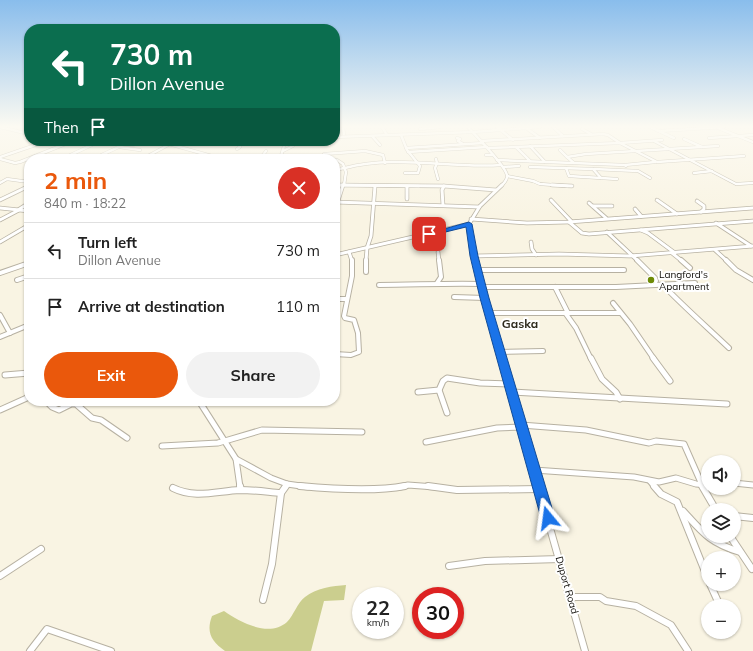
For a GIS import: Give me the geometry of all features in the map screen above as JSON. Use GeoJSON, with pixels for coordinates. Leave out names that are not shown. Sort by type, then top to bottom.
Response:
{"type":"FeatureCollection","features":[{"type":"Feature","properties":{"kind":"street"},"geometry":{"type":"LineString","coordinates":[[384,157],[385,164]]}},
{"type":"Feature","properties":{"kind":"street"},"geometry":{"type":"LineString","coordinates":[[405,173],[418,173],[420,164],[413,157]]}},
{"type":"Feature","properties":{"kind":"street"},"geometry":{"type":"LineString","coordinates":[[470,222],[479,207],[506,180],[502,166],[495,157]]}},
{"type":"Feature","properties":{"kind":"street"},"geometry":{"type":"LineString","coordinates":[[526,157],[530,161]]}},
{"type":"Feature","properties":{"kind":"street"},"geometry":{"type":"LineString","coordinates":[[541,157],[545,162]]}},
{"type":"Feature","properties":{"kind":"street"},"geometry":{"type":"LineString","coordinates":[[567,157],[574,163]]}},
{"type":"Feature","properties":{"kind":"street"},"geometry":{"type":"LineString","coordinates":[[646,157],[654,162]]}},
{"type":"Feature","properties":{"kind":"street"},"geometry":{"type":"LineString","coordinates":[[687,157],[738,184],[753,183]]}},
{"type":"Feature","properties":{"kind":"street"},"geometry":{"type":"LineString","coordinates":[[497,160],[624,165],[726,157]]}},
{"type":"Feature","properties":{"kind":"street"},"geometry":{"type":"LineString","coordinates":[[0,158],[15,163],[24,160]]}},
{"type":"Feature","properties":{"kind":"street"},"geometry":{"type":"LineString","coordinates":[[436,159],[437,163],[435,168],[438,178]]}},
{"type":"Feature","properties":{"kind":"street"},"geometry":{"type":"LineString","coordinates":[[340,163],[346,172],[344,185],[340,194]]}},
{"type":"Feature","properties":{"kind":"street"},"geometry":{"type":"LineString","coordinates":[[340,169],[360,164],[437,163],[519,166]]}},
{"type":"Feature","properties":{"kind":"street"},"geometry":{"type":"LineString","coordinates":[[557,163],[566,169],[569,176],[617,179]]}},
{"type":"Feature","properties":{"kind":"street"},"geometry":{"type":"LineString","coordinates":[[587,164],[594,169],[601,178]]}},
{"type":"Feature","properties":{"kind":"street"},"geometry":{"type":"LineString","coordinates":[[624,165],[630,170]]}},
{"type":"Feature","properties":{"kind":"street"},"geometry":{"type":"LineString","coordinates":[[530,167],[630,170],[640,171],[650,178]]}},
{"type":"Feature","properties":{"kind":"street"},"geometry":{"type":"LineString","coordinates":[[694,173],[713,171]]}},
{"type":"Feature","properties":{"kind":"street"},"geometry":{"type":"LineString","coordinates":[[506,176],[542,182]]}},
{"type":"Feature","properties":{"kind":"street"},"geometry":{"type":"LineString","coordinates":[[0,178],[24,181]]}},
{"type":"Feature","properties":{"kind":"street"},"geometry":{"type":"LineString","coordinates":[[0,183],[7,179]]}},
{"type":"Feature","properties":{"kind":"street"},"geometry":{"type":"LineString","coordinates":[[533,181],[540,184],[572,186]]}},
{"type":"Feature","properties":{"kind":"street"},"geometry":{"type":"LineString","coordinates":[[340,185],[444,186],[496,190]]}},
{"type":"Feature","properties":{"kind":"street"},"geometry":{"type":"LineString","coordinates":[[366,272],[367,248],[371,236],[371,220],[376,186]]}},
{"type":"Feature","properties":{"kind":"street"},"geometry":{"type":"LineString","coordinates":[[407,186],[407,199]]}},
{"type":"Feature","properties":{"kind":"street"},"geometry":{"type":"LineString","coordinates":[[443,205],[442,190],[444,186]]}},
{"type":"Feature","properties":{"kind":"street"},"geometry":{"type":"LineString","coordinates":[[0,200],[24,188]]}},
{"type":"Feature","properties":{"kind":"street"},"geometry":{"type":"LineString","coordinates":[[551,200],[570,222],[584,234],[752,221]]}},
{"type":"Feature","properties":{"kind":"street"},"geometry":{"type":"LineString","coordinates":[[657,200],[677,214]]}},
{"type":"Feature","properties":{"kind":"street"},"geometry":{"type":"LineString","coordinates":[[697,201],[704,206],[704,209],[701,212]]}},
{"type":"Feature","properties":{"kind":"street"},"geometry":{"type":"LineString","coordinates":[[340,202],[479,207]]}},
{"type":"Feature","properties":{"kind":"street"},"geometry":{"type":"LineString","coordinates":[[589,203],[606,218]]}},
{"type":"Feature","properties":{"kind":"street"},"geometry":{"type":"LineString","coordinates":[[0,220],[24,206]]}},
{"type":"Feature","properties":{"kind":"street"},"geometry":{"type":"LineString","coordinates":[[593,206],[612,206]]}},
{"type":"Feature","properties":{"kind":"street"},"geometry":{"type":"LineString","coordinates":[[0,208],[24,210]]}},
{"type":"Feature","properties":{"kind":"street"},"geometry":{"type":"LineString","coordinates":[[340,254],[470,222],[570,222],[606,218],[753,208]]}},
{"type":"Feature","properties":{"kind":"street"},"geometry":{"type":"LineString","coordinates":[[635,209],[641,216]]}},
{"type":"Feature","properties":{"kind":"street","name":"Duport Road"},"geometry":{"type":"LineString","coordinates":[[470,222],[474,256],[484,298],[571,597],[585,651]]}},
{"type":"Feature","properties":{"kind":"street"},"geometry":{"type":"LineString","coordinates":[[715,223],[752,247]]}},
{"type":"Feature","properties":{"kind":"street"},"geometry":{"type":"LineString","coordinates":[[0,242],[24,228]]}},
{"type":"Feature","properties":{"kind":"street"},"geometry":{"type":"LineString","coordinates":[[638,229],[648,233],[674,253],[690,268]]}},
{"type":"Feature","properties":{"kind":"street"},"geometry":{"type":"LineString","coordinates":[[607,232],[655,278],[656,281],[653,284]]}},
{"type":"Feature","properties":{"kind":"street"},"geometry":{"type":"LineString","coordinates":[[531,242],[532,249],[536,255]]}},
{"type":"Feature","properties":{"kind":"street"},"geometry":{"type":"LineString","coordinates":[[474,256],[633,256],[752,247]]}},
{"type":"Feature","properties":{"kind":"street"},"geometry":{"type":"LineString","coordinates":[[715,250],[736,270],[753,280]]}},
{"type":"Feature","properties":{"kind":"street"},"geometry":{"type":"LineString","coordinates":[[340,354],[351,355],[359,352],[358,327],[354,320],[345,318],[344,316],[347,299],[350,293],[352,270],[352,259],[349,252]]}},
{"type":"Feature","properties":{"kind":"street"},"geometry":{"type":"LineString","coordinates":[[437,283],[441,277],[438,252]]}},
{"type":"Feature","properties":{"kind":"street"},"geometry":{"type":"LineString","coordinates":[[0,273],[24,265]]}},
{"type":"Feature","properties":{"kind":"street"},"geometry":{"type":"LineString","coordinates":[[477,270],[624,270]]}},
{"type":"Feature","properties":{"kind":"street"},"geometry":{"type":"LineString","coordinates":[[17,280],[24,278]]}},
{"type":"Feature","properties":{"kind":"street"},"geometry":{"type":"LineString","coordinates":[[380,286],[427,285],[437,283],[555,287],[616,287],[695,283]]}},
{"type":"Feature","properties":{"kind":"street"},"geometry":{"type":"LineString","coordinates":[[663,285],[682,305],[692,312],[729,348]]}},
{"type":"Feature","properties":{"kind":"street"},"geometry":{"type":"LineString","coordinates":[[555,287],[600,377],[616,391],[620,399]]}},
{"type":"Feature","properties":{"kind":"street"},"geometry":{"type":"LineString","coordinates":[[454,297],[484,298]]}},
{"type":"Feature","properties":{"kind":"street"},"geometry":{"type":"LineString","coordinates":[[340,299],[347,299]]}},
{"type":"Feature","properties":{"kind":"street"},"geometry":{"type":"LineString","coordinates":[[613,303],[630,324],[646,349],[670,381]]}},
{"type":"Feature","properties":{"kind":"street"},"geometry":{"type":"LineString","coordinates":[[489,313],[620,313]]}},
{"type":"Feature","properties":{"kind":"street"},"geometry":{"type":"LineString","coordinates":[[0,317],[10,333]]}},
{"type":"Feature","properties":{"kind":"street"},"geometry":{"type":"LineString","coordinates":[[0,337],[24,327]]}},
{"type":"Feature","properties":{"kind":"street"},"geometry":{"type":"LineString","coordinates":[[500,352],[543,351]]}},
{"type":"Feature","properties":{"kind":"street"},"geometry":{"type":"LineString","coordinates":[[5,375],[24,373]]}},
{"type":"Feature","properties":{"kind":"street"},"geometry":{"type":"LineString","coordinates":[[447,413],[439,390],[447,378],[480,383],[510,384]]}},
{"type":"Feature","properties":{"kind":"street"},"geometry":{"type":"LineString","coordinates":[[418,392],[439,390]]}},
{"type":"Feature","properties":{"kind":"street"},"geometry":{"type":"LineString","coordinates":[[512,392],[727,404]]}},
{"type":"Feature","properties":{"kind":"street"},"geometry":{"type":"LineString","coordinates":[[0,410],[24,399]]}},
{"type":"Feature","properties":{"kind":"street"},"geometry":{"type":"LineString","coordinates":[[50,406],[57,410],[68,406]]}},
{"type":"Feature","properties":{"kind":"street"},"geometry":{"type":"LineString","coordinates":[[78,406],[92,418],[101,420],[127,438]]}},
{"type":"Feature","properties":{"kind":"street"},"geometry":{"type":"LineString","coordinates":[[203,406],[236,459],[271,478],[287,484],[328,489],[394,488],[408,485],[424,485],[457,490],[540,489]]}},
{"type":"Feature","properties":{"kind":"street"},"geometry":{"type":"LineString","coordinates":[[426,442],[497,428],[522,426],[586,430],[649,442],[656,441],[684,444],[701,481]]}},
{"type":"Feature","properties":{"kind":"street"},"geometry":{"type":"LineString","coordinates":[[162,446],[225,442],[262,430],[362,432]]}},
{"type":"Feature","properties":{"kind":"street"},"geometry":{"type":"LineString","coordinates":[[236,459],[241,490]]}},
{"type":"Feature","properties":{"kind":"street"},"geometry":{"type":"LineString","coordinates":[[534,470],[634,477],[650,481],[668,481],[676,478],[701,484]]}},
{"type":"Feature","properties":{"kind":"street"},"geometry":{"type":"LineString","coordinates":[[650,481],[657,490],[677,502],[701,561]]}},
{"type":"Feature","properties":{"kind":"street"},"geometry":{"type":"LineString","coordinates":[[263,600],[272,564],[281,493],[287,484]]}},
{"type":"Feature","properties":{"kind":"street"},"geometry":{"type":"LineString","coordinates":[[741,484],[753,485]]}},
{"type":"Feature","properties":{"kind":"street"},"geometry":{"type":"LineString","coordinates":[[173,488],[179,492],[192,494],[241,490],[281,493]]}},
{"type":"Feature","properties":{"kind":"street"},"geometry":{"type":"LineString","coordinates":[[681,509],[700,532],[724,547],[737,551]]}},
{"type":"Feature","properties":{"kind":"street"},"geometry":{"type":"LineString","coordinates":[[741,517],[753,518]]}},
{"type":"Feature","properties":{"kind":"street"},"geometry":{"type":"LineString","coordinates":[[692,537],[700,532]]}},
{"type":"Feature","properties":{"kind":"street"},"geometry":{"type":"LineString","coordinates":[[0,576],[41,549]]}},
{"type":"Feature","properties":{"kind":"street"},"geometry":{"type":"LineString","coordinates":[[741,553],[752,569]]}},
{"type":"Feature","properties":{"kind":"street"},"geometry":{"type":"LineString","coordinates":[[450,566],[485,561],[560,559]]}},
{"type":"Feature","properties":{"kind":"street"},"geometry":{"type":"LineString","coordinates":[[571,597],[600,597],[606,601],[636,606],[671,625],[688,651]]}},
{"type":"Feature","properties":{"kind":"street"},"geometry":{"type":"LineString","coordinates":[[30,651],[47,629],[111,651]]}},
{"type":"Feature","properties":{"kind":"green space"},"geometry":{"type":"Polygon","coordinates":[[[346,585],[344,600],[324,601],[311,651],[225,651],[216,644],[211,636],[210,622],[212,616],[224,611],[246,624],[255,627],[272,629],[280,627],[287,622],[300,602],[314,591],[346,585]]]}},
{"type":"Feature","properties":{"kind":"place","name":"Langford's Apartment"},"geometry":{"type":"Point","coordinates":[651,280]}},
{"type":"Feature","properties":{"kind":"district","name":"Gaska"},"geometry":{"type":"Point","coordinates":[520,323]}},
{"type":"Feature","properties":{"kind":"route"},"geometry":{"type":"LineString","coordinates":[[429,234],[469,224],[474,256],[484,298],[548,518]]}}]}
